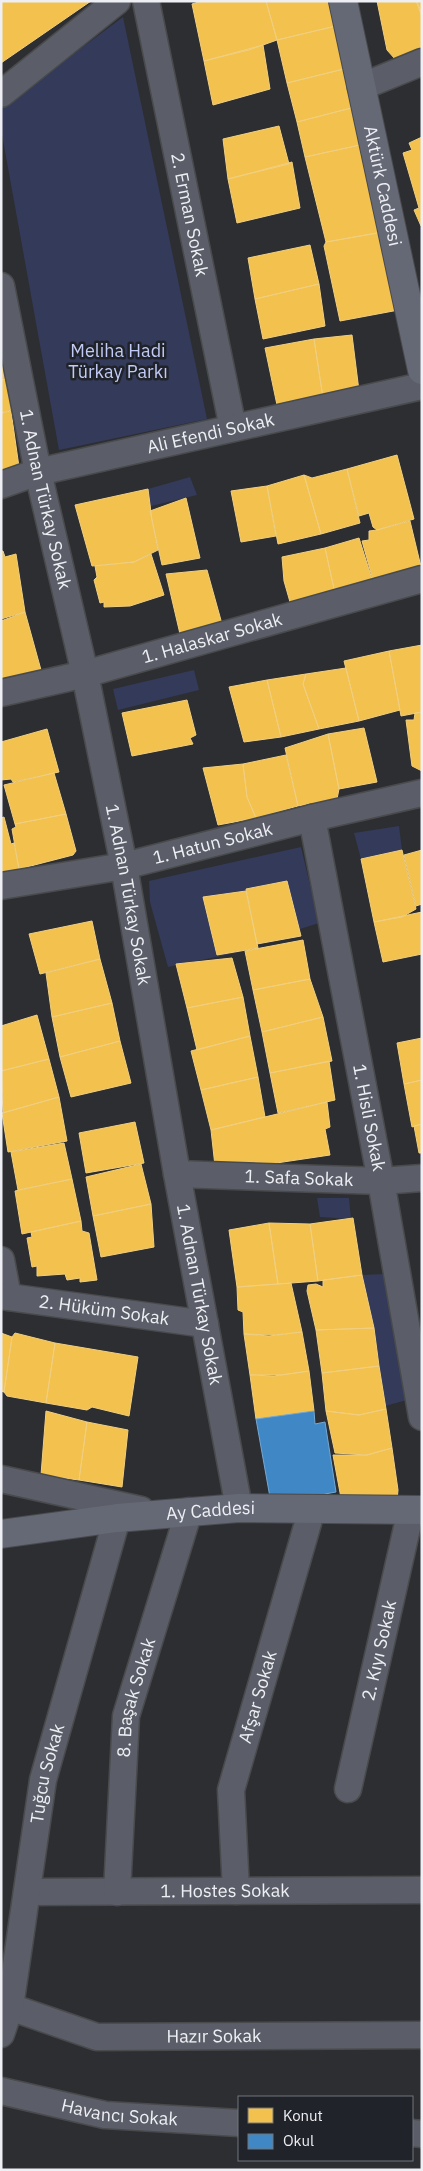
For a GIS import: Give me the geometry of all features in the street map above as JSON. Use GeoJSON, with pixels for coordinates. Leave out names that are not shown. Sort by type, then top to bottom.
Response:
{"type":"FeatureCollection","features":[{"type":"Feature","properties":{"kind":"street"},"geometry":{"type":"LineString","coordinates":[[1,94],[117,1]]}},
{"type":"Feature","properties":{"kind":"street","name":"2. Erman Sokak"},"geometry":{"type":"LineString","coordinates":[[146,1],[233,428]]}},
{"type":"Feature","properties":{"kind":"street","name":"Aktürk Caddesi"},"geometry":{"type":"LineString","coordinates":[[343,1],[417,329],[422,370]]}},
{"type":"Feature","properties":{"kind":"street"},"geometry":{"type":"LineString","coordinates":[[361,87],[422,62]]}},
{"type":"Feature","properties":{"kind":"street","name":"1. Adnan Türkay Sokak"},"geometry":{"type":"LineString","coordinates":[[1,286],[38,472],[85,674],[124,866],[177,1174],[239,1508]]}},
{"type":"Feature","properties":{"kind":"street","name":"Ali Efendi Sokak"},"geometry":{"type":"LineString","coordinates":[[1,485],[38,472],[422,386]]}},
{"type":"Feature","properties":{"kind":"street","name":"1. Halaskar Sokak"},"geometry":{"type":"LineString","coordinates":[[1,693],[85,674],[422,579]]}},
{"type":"Feature","properties":{"kind":"street","name":"1. Hatun Sokak"},"geometry":{"type":"LineString","coordinates":[[1,886],[124,866],[312,818],[422,794]]}},
{"type":"Feature","properties":{"kind":"street","name":"1. Hisli Sokak"},"geometry":{"type":"LineString","coordinates":[[312,818],[381,1181],[422,1418]]}},
{"type":"Feature","properties":{"kind":"street","name":"1. Safa Sokak"},"geometry":{"type":"LineString","coordinates":[[177,1174],[381,1181],[422,1178]]}},
{"type":"Feature","properties":{"kind":"street"},"geometry":{"type":"LineString","coordinates":[[1,1260],[5,1296]]}},
{"type":"Feature","properties":{"kind":"street","name":"2. Hüküm Sokak"},"geometry":{"type":"LineString","coordinates":[[5,1296],[205,1324]]}},
{"type":"Feature","properties":{"kind":"street"},"geometry":{"type":"LineString","coordinates":[[1,1479],[157,1514]]}},
{"type":"Feature","properties":{"kind":"street","name":"Ay Caddesi"},"geometry":{"type":"LineString","coordinates":[[1,1534],[117,1518],[239,1508],[416,1510]]}},
{"type":"Feature","properties":{"kind":"street","name":"Afşar Sokak"},"geometry":{"type":"LineString","coordinates":[[236,1891],[231,1790],[312,1509]]}},
{"type":"Feature","properties":{"kind":"street","name":"2. Kıyı Sokak"},"geometry":{"type":"LineString","coordinates":[[348,1789],[416,1510]]}},
{"type":"Feature","properties":{"kind":"street","name":"8. Başak Sokak"},"geometry":{"type":"LineString","coordinates":[[117,1892],[126,1716],[189,1511]]}},
{"type":"Feature","properties":{"kind":"street","name":"Tuğcu Sokak"},"geometry":{"type":"LineString","coordinates":[[1,2034],[10,2007],[10,1948],[27,1892],[43,1780],[117,1518]]}},
{"type":"Feature","properties":{"kind":"street","name":"1. Hostes Sokak"},"geometry":{"type":"LineString","coordinates":[[27,1892],[422,1890]]}},
{"type":"Feature","properties":{"kind":"street","name":"Hazır Sokak"},"geometry":{"type":"LineString","coordinates":[[10,2007],[97,2037],[422,2035]]}},
{"type":"Feature","properties":{"kind":"street","name":"Havancı Sokak"},"geometry":{"type":"LineString","coordinates":[[1,2091],[104,2115],[238,2123]]}},
{"type":"Feature","properties":{"kind":"green space","name":"Meliha Hadi Türkay Parkı"},"geometry":{"type":"Polygon","coordinates":[[[123,17],[207,419],[59,450],[1,129],[1,108],[123,17]]]}},
{"type":"Feature","properties":{"kind":"green space"},"geometry":{"type":"Polygon","coordinates":[[[190,477],[197,495],[80,523],[75,505],[148,489],[190,477]]]}},
{"type":"Feature","properties":{"kind":"green space"},"geometry":{"type":"Polygon","coordinates":[[[194,670],[199,690],[118,710],[113,689],[194,670]]]}},
{"type":"Feature","properties":{"kind":"green space"},"geometry":{"type":"Polygon","coordinates":[[[399,826],[402,850],[361,859],[354,833],[399,826]]]}},
{"type":"Feature","properties":{"kind":"green space"},"geometry":{"type":"Polygon","coordinates":[[[301,847],[319,923],[300,929],[256,937],[258,948],[168,967],[150,902],[149,881],[301,847]]]}},
{"type":"Feature","properties":{"kind":"green space"},"geometry":{"type":"Polygon","coordinates":[[[317,1198],[349,1198],[351,1219],[320,1217],[317,1198]]]}},
{"type":"Feature","properties":{"kind":"green space"},"geometry":{"type":"Polygon","coordinates":[[[385,1274],[407,1400],[385,1406],[374,1328],[362,1275],[385,1274]]]}},
{"type":"Feature","properties":{"kind":"building: Konut"},"geometry":{"type":"Polygon","coordinates":[[[1,1],[91,1],[1,63],[1,1]]]}},
{"type":"Feature","properties":{"kind":"building: Konut"},"geometry":{"type":"Polygon","coordinates":[[[202,1],[266,1],[277,40],[249,50],[204,61],[192,4],[202,1]]]}},
{"type":"Feature","properties":{"kind":"building: Konut"},"geometry":{"type":"Polygon","coordinates":[[[266,1],[334,1],[340,25],[277,40],[266,1]]]}},
{"type":"Feature","properties":{"kind":"building: Konut"},"geometry":{"type":"Polygon","coordinates":[[[377,1],[417,1],[422,14],[422,59],[406,64],[395,59],[387,50],[377,1]]]}},
{"type":"Feature","properties":{"kind":"building: Konut"},"geometry":{"type":"Polygon","coordinates":[[[416,1],[422,1],[422,17],[416,1]]]}},
{"type":"Feature","properties":{"kind":"building: Konut"},"geometry":{"type":"Polygon","coordinates":[[[340,25],[348,68],[287,83],[277,40],[340,25]]]}},
{"type":"Feature","properties":{"kind":"building: Konut"},"geometry":{"type":"Polygon","coordinates":[[[263,45],[270,89],[213,105],[204,61],[263,45]]]}},
{"type":"Feature","properties":{"kind":"building: Konut"},"geometry":{"type":"Polygon","coordinates":[[[348,68],[359,106],[297,122],[287,83],[348,68]]]}},
{"type":"Feature","properties":{"kind":"building: Konut"},"geometry":{"type":"Polygon","coordinates":[[[359,106],[369,143],[305,157],[297,122],[359,106]]]}},
{"type":"Feature","properties":{"kind":"building: Konut"},"geometry":{"type":"Polygon","coordinates":[[[279,126],[289,164],[228,179],[223,139],[279,126]]]}},
{"type":"Feature","properties":{"kind":"building: Konut"},"geometry":{"type":"Polygon","coordinates":[[[422,137],[421,226],[414,210],[419,208],[403,153],[412,150],[409,143],[422,137]]]}},
{"type":"Feature","properties":{"kind":"building: Konut"},"geometry":{"type":"Polygon","coordinates":[[[369,143],[384,232],[326,242],[305,157],[369,143]]]}},
{"type":"Feature","properties":{"kind":"building: Konut"},"geometry":{"type":"Polygon","coordinates":[[[292,162],[300,208],[237,223],[228,179],[292,162]]]}},
{"type":"Feature","properties":{"kind":"building: Konut"},"geometry":{"type":"Polygon","coordinates":[[[387,231],[404,309],[340,321],[324,246],[326,242],[387,231]]]}},
{"type":"Feature","properties":{"kind":"building: Konut"},"geometry":{"type":"Polygon","coordinates":[[[310,245],[319,284],[255,299],[248,258],[310,245]]]}},
{"type":"Feature","properties":{"kind":"building: Konut"},"geometry":{"type":"Polygon","coordinates":[[[319,284],[325,326],[263,339],[255,299],[319,284]]]}},
{"type":"Feature","properties":{"kind":"building: Konut"},"geometry":{"type":"Polygon","coordinates":[[[352,335],[359,391],[323,398],[314,339],[352,335]]]}},
{"type":"Feature","properties":{"kind":"building: Konut"},"geometry":{"type":"Polygon","coordinates":[[[1,336],[13,378],[1,380],[1,336]]]}},
{"type":"Feature","properties":{"kind":"building: Konut"},"geometry":{"type":"Polygon","coordinates":[[[314,339],[323,398],[277,405],[265,348],[314,339]]]}},
{"type":"Feature","properties":{"kind":"building: Konut"},"geometry":{"type":"Polygon","coordinates":[[[13,378],[18,408],[1,413],[1,380],[13,378]]]}},
{"type":"Feature","properties":{"kind":"building: Konut"},"geometry":{"type":"Polygon","coordinates":[[[11,411],[19,467],[1,472],[1,413],[11,411]]]}},
{"type":"Feature","properties":{"kind":"building: Konut"},"geometry":{"type":"Polygon","coordinates":[[[397,455],[414,519],[377,530],[373,527],[369,513],[359,516],[347,469],[397,455]]]}},
{"type":"Feature","properties":{"kind":"building: Konut"},"geometry":{"type":"Polygon","coordinates":[[[347,469],[360,523],[321,534],[304,475],[312,478],[347,469]]]}},
{"type":"Feature","properties":{"kind":"building: Konut"},"geometry":{"type":"Polygon","coordinates":[[[304,475],[321,534],[278,544],[267,486],[304,475]]]}},
{"type":"Feature","properties":{"kind":"building: Konut"},"geometry":{"type":"Polygon","coordinates":[[[267,486],[276,536],[241,542],[231,491],[267,486]]]}},
{"type":"Feature","properties":{"kind":"building: Konut"},"geometry":{"type":"Polygon","coordinates":[[[148,489],[158,550],[134,562],[92,566],[75,505],[148,489]]]}},
{"type":"Feature","properties":{"kind":"building: Konut"},"geometry":{"type":"Polygon","coordinates":[[[186,498],[200,558],[162,565],[150,511],[186,498]]]}},
{"type":"Feature","properties":{"kind":"building: Konut"},"geometry":{"type":"Polygon","coordinates":[[[410,521],[422,571],[378,598],[362,541],[369,540],[369,531],[410,521]]]}},
{"type":"Feature","properties":{"kind":"building: Konut"},"geometry":{"type":"Polygon","coordinates":[[[359,538],[378,598],[338,607],[325,548],[359,538]]]}},
{"type":"Feature","properties":{"kind":"building: Konut"},"geometry":{"type":"Polygon","coordinates":[[[325,548],[338,607],[294,616],[284,581],[282,557],[325,548]]]}},
{"type":"Feature","properties":{"kind":"building: Konut"},"geometry":{"type":"Polygon","coordinates":[[[1,551],[3,551],[5,557],[16,554],[25,612],[1,619],[1,551]]]}},
{"type":"Feature","properties":{"kind":"building: Konut"},"geometry":{"type":"Polygon","coordinates":[[[151,554],[164,595],[130,606],[104,607],[104,602],[100,603],[94,580],[97,577],[95,566],[134,562],[151,554]]]}},
{"type":"Feature","properties":{"kind":"building: Konut"},"geometry":{"type":"Polygon","coordinates":[[[207,570],[222,624],[180,634],[166,574],[207,570]]]}},
{"type":"Feature","properties":{"kind":"building: Konut"},"geometry":{"type":"Polygon","coordinates":[[[25,612],[41,670],[1,679],[1,621],[25,612]]]}},
{"type":"Feature","properties":{"kind":"building: Konut"},"geometry":{"type":"Polygon","coordinates":[[[422,645],[422,712],[401,716],[389,651],[422,645]]]}},
{"type":"Feature","properties":{"kind":"building: Konut"},"geometry":{"type":"Polygon","coordinates":[[[389,651],[400,710],[359,721],[344,661],[389,651]]]}},
{"type":"Feature","properties":{"kind":"building: Konut"},"geometry":{"type":"Polygon","coordinates":[[[346,668],[359,721],[319,729],[303,684],[306,674],[346,668]]]}},
{"type":"Feature","properties":{"kind":"building: Konut"},"geometry":{"type":"Polygon","coordinates":[[[306,674],[303,684],[319,729],[281,737],[267,680],[306,674]]]}},
{"type":"Feature","properties":{"kind":"building: Konut"},"geometry":{"type":"Polygon","coordinates":[[[267,680],[281,737],[244,742],[229,687],[267,680]]]}},
{"type":"Feature","properties":{"kind":"building: Konut"},"geometry":{"type":"Polygon","coordinates":[[[187,700],[196,735],[190,738],[193,744],[132,756],[122,713],[187,700]]]}},
{"type":"Feature","properties":{"kind":"building: Konut"},"geometry":{"type":"Polygon","coordinates":[[[422,712],[422,771],[412,766],[406,720],[414,720],[415,713],[422,712]]]}},
{"type":"Feature","properties":{"kind":"building: Konut"},"geometry":{"type":"Polygon","coordinates":[[[364,728],[377,782],[339,789],[328,734],[364,728]]]}},
{"type":"Feature","properties":{"kind":"building: Konut"},"geometry":{"type":"Polygon","coordinates":[[[47,729],[59,772],[13,782],[11,779],[1,780],[1,742],[47,729]]]}},
{"type":"Feature","properties":{"kind":"building: Konut"},"geometry":{"type":"Polygon","coordinates":[[[328,734],[339,789],[337,799],[298,806],[285,748],[328,734]]]}},
{"type":"Feature","properties":{"kind":"building: Konut"},"geometry":{"type":"Polygon","coordinates":[[[286,755],[298,806],[256,818],[247,797],[243,764],[286,755]]]}},
{"type":"Feature","properties":{"kind":"building: Konut"},"geometry":{"type":"Polygon","coordinates":[[[243,764],[247,797],[256,818],[218,825],[203,768],[243,764]]]}},
{"type":"Feature","properties":{"kind":"building: Konut"},"geometry":{"type":"Polygon","coordinates":[[[54,773],[66,814],[15,824],[4,785],[54,773]]]}},
{"type":"Feature","properties":{"kind":"building: Konut"},"geometry":{"type":"Polygon","coordinates":[[[66,814],[76,851],[73,855],[19,869],[12,829],[16,827],[15,824],[66,814]]]}},
{"type":"Feature","properties":{"kind":"building: Konut"},"geometry":{"type":"Polygon","coordinates":[[[4,817],[11,844],[14,843],[19,869],[14,874],[1,876],[1,818],[4,817]]]}},
{"type":"Feature","properties":{"kind":"building: Konut"},"geometry":{"type":"Polygon","coordinates":[[[402,850],[416,909],[402,917],[374,922],[361,859],[402,850]]]}},
{"type":"Feature","properties":{"kind":"building: Konut"},"geometry":{"type":"Polygon","coordinates":[[[422,850],[422,904],[416,906],[404,855],[422,850]]]}},
{"type":"Feature","properties":{"kind":"building: Konut"},"geometry":{"type":"Polygon","coordinates":[[[287,881],[301,936],[257,944],[246,889],[287,881]]]}},
{"type":"Feature","properties":{"kind":"building: Konut"},"geometry":{"type":"Polygon","coordinates":[[[246,891],[258,948],[217,955],[203,897],[246,891]]]}},
{"type":"Feature","properties":{"kind":"building: Konut"},"geometry":{"type":"Polygon","coordinates":[[[422,912],[422,954],[383,962],[374,922],[422,912]]]}},
{"type":"Feature","properties":{"kind":"building: Konut"},"geometry":{"type":"Polygon","coordinates":[[[92,921],[100,959],[40,974],[29,934],[92,921]]]}},
{"type":"Feature","properties":{"kind":"building: Konut"},"geometry":{"type":"Polygon","coordinates":[[[303,940],[310,979],[253,990],[245,951],[303,940]]]}},
{"type":"Feature","properties":{"kind":"building: Konut"},"geometry":{"type":"Polygon","coordinates":[[[232,958],[243,997],[187,1008],[176,964],[232,958]]]}},
{"type":"Feature","properties":{"kind":"building: Konut"},"geometry":{"type":"Polygon","coordinates":[[[100,959],[112,1003],[52,1017],[46,973],[100,959]]]}},
{"type":"Feature","properties":{"kind":"building: Konut"},"geometry":{"type":"Polygon","coordinates":[[[310,979],[323,1017],[262,1032],[253,990],[310,979]]]}},
{"type":"Feature","properties":{"kind":"building: Konut"},"geometry":{"type":"Polygon","coordinates":[[[243,997],[250,1036],[197,1050],[187,1008],[243,997]]]}},
{"type":"Feature","properties":{"kind":"building: Konut"},"geometry":{"type":"Polygon","coordinates":[[[112,1003],[120,1041],[60,1057],[52,1017],[112,1003]]]}},
{"type":"Feature","properties":{"kind":"building: Konut"},"geometry":{"type":"Polygon","coordinates":[[[37,1015],[49,1059],[1,1071],[1,1026],[37,1015]]]}},
{"type":"Feature","properties":{"kind":"building: Konut"},"geometry":{"type":"Polygon","coordinates":[[[323,1017],[332,1061],[270,1073],[262,1032],[323,1017]]]}},
{"type":"Feature","properties":{"kind":"building: Konut"},"geometry":{"type":"Polygon","coordinates":[[[250,1036],[258,1077],[201,1090],[191,1051],[250,1036]]]}},
{"type":"Feature","properties":{"kind":"building: Konut"},"geometry":{"type":"Polygon","coordinates":[[[422,1038],[422,1080],[404,1084],[397,1043],[422,1038]]]}},
{"type":"Feature","properties":{"kind":"building: Konut"},"geometry":{"type":"Polygon","coordinates":[[[120,1041],[131,1083],[71,1097],[60,1057],[120,1041]]]}},
{"type":"Feature","properties":{"kind":"building: Konut"},"geometry":{"type":"Polygon","coordinates":[[[49,1059],[59,1097],[3,1113],[1,1071],[49,1059]]]}},
{"type":"Feature","properties":{"kind":"building: Konut"},"geometry":{"type":"Polygon","coordinates":[[[329,1061],[335,1100],[278,1113],[270,1073],[329,1061]]]}},
{"type":"Feature","properties":{"kind":"building: Konut"},"geometry":{"type":"Polygon","coordinates":[[[258,1077],[265,1117],[211,1130],[201,1090],[258,1077]]]}},
{"type":"Feature","properties":{"kind":"building: Konut"},"geometry":{"type":"Polygon","coordinates":[[[422,1080],[422,1124],[412,1127],[404,1084],[422,1080]]]}},
{"type":"Feature","properties":{"kind":"building: Konut"},"geometry":{"type":"Polygon","coordinates":[[[59,1097],[67,1141],[8,1152],[2,1113],[59,1097]]]}},
{"type":"Feature","properties":{"kind":"building: Konut"},"geometry":{"type":"Polygon","coordinates":[[[327,1102],[330,1127],[325,1129],[330,1155],[243,1168],[215,1166],[211,1130],[327,1102]]]}},
{"type":"Feature","properties":{"kind":"building: Konut"},"geometry":{"type":"Polygon","coordinates":[[[135,1122],[144,1163],[86,1173],[79,1133],[135,1122]]]}},
{"type":"Feature","properties":{"kind":"building: Konut"},"geometry":{"type":"Polygon","coordinates":[[[422,1124],[422,1153],[419,1153],[414,1126],[422,1124]]]}},
{"type":"Feature","properties":{"kind":"building: Konut"},"geometry":{"type":"Polygon","coordinates":[[[64,1143],[72,1179],[18,1190],[11,1152],[64,1143]]]}},
{"type":"Feature","properties":{"kind":"building: Konut"},"geometry":{"type":"Polygon","coordinates":[[[141,1164],[151,1204],[93,1216],[86,1177],[141,1164]]]}},
{"type":"Feature","properties":{"kind":"building: Konut"},"geometry":{"type":"Polygon","coordinates":[[[72,1179],[81,1221],[22,1234],[15,1191],[72,1179]]]}},
{"type":"Feature","properties":{"kind":"building: Konut"},"geometry":{"type":"Polygon","coordinates":[[[151,1204],[154,1247],[101,1257],[93,1216],[151,1204]]]}},
{"type":"Feature","properties":{"kind":"building: Konut"},"geometry":{"type":"Polygon","coordinates":[[[353,1218],[362,1275],[318,1281],[310,1224],[353,1218]]]}},
{"type":"Feature","properties":{"kind":"building: Konut"},"geometry":{"type":"Polygon","coordinates":[[[81,1221],[82,1231],[89,1233],[97,1280],[80,1282],[80,1278],[67,1280],[65,1274],[37,1276],[37,1266],[32,1267],[27,1238],[32,1237],[31,1232],[81,1221]]]}},
{"type":"Feature","properties":{"kind":"building: Konut"},"geometry":{"type":"Polygon","coordinates":[[[269,1223],[278,1284],[237,1287],[229,1230],[269,1223]]]}},
{"type":"Feature","properties":{"kind":"building: Konut"},"geometry":{"type":"Polygon","coordinates":[[[269,1223],[310,1224],[318,1281],[278,1284],[269,1223]]]}},
{"type":"Feature","properties":{"kind":"building: Konut"},"geometry":{"type":"Polygon","coordinates":[[[362,1275],[374,1328],[316,1330],[307,1291],[308,1285],[316,1284],[323,1287],[323,1280],[362,1275]]]}},
{"type":"Feature","properties":{"kind":"building: Konut"},"geometry":{"type":"Polygon","coordinates":[[[291,1283],[302,1332],[274,1335],[244,1334],[243,1312],[238,1310],[237,1287],[291,1283]]]}},
{"type":"Feature","properties":{"kind":"building: Konut"},"geometry":{"type":"Polygon","coordinates":[[[374,1328],[379,1366],[322,1373],[316,1330],[374,1328]]]}},
{"type":"Feature","properties":{"kind":"building: Konut"},"geometry":{"type":"Polygon","coordinates":[[[302,1332],[309,1371],[281,1375],[250,1375],[244,1334],[269,1336],[302,1332]]]}},
{"type":"Feature","properties":{"kind":"building: Konut"},"geometry":{"type":"Polygon","coordinates":[[[1,1333],[12,1337],[4,1392],[1,1391],[1,1333]]]}},
{"type":"Feature","properties":{"kind":"building: Konut"},"geometry":{"type":"Polygon","coordinates":[[[15,1333],[55,1343],[46,1403],[7,1396],[4,1392],[12,1337],[15,1333]]]}},
{"type":"Feature","properties":{"kind":"building: Konut"},"geometry":{"type":"Polygon","coordinates":[[[55,1343],[138,1357],[129,1416],[92,1407],[87,1410],[46,1403],[55,1343]]]}},
{"type":"Feature","properties":{"kind":"building: Konut"},"geometry":{"type":"Polygon","coordinates":[[[379,1366],[386,1409],[359,1415],[326,1411],[322,1373],[379,1366]]]}},
{"type":"Feature","properties":{"kind":"building: Konut"},"geometry":{"type":"Polygon","coordinates":[[[309,1371],[314,1411],[256,1419],[250,1375],[274,1376],[309,1371]]]}},
{"type":"Feature","properties":{"kind":"building: Konut"},"geometry":{"type":"Polygon","coordinates":[[[386,1409],[392,1448],[367,1455],[335,1453],[326,1411],[359,1415],[386,1409]]]}},
{"type":"Feature","properties":{"kind":"building: Konut"},"geometry":{"type":"Polygon","coordinates":[[[46,1411],[87,1422],[79,1480],[41,1475],[46,1411]]]}},
{"type":"Feature","properties":{"kind":"building: Konut"},"geometry":{"type":"Polygon","coordinates":[[[87,1422],[128,1430],[122,1487],[79,1480],[87,1422]]]}},
{"type":"Feature","properties":{"kind":"building: Konut"},"geometry":{"type":"Polygon","coordinates":[[[392,1448],[398,1490],[397,1501],[341,1498],[333,1455],[367,1455],[392,1448]]]}},
{"type":"Feature","properties":{"kind":"building: Okul"},"geometry":{"type":"Polygon","coordinates":[[[314,1411],[315,1424],[325,1422],[336,1492],[325,1494],[329,1503],[271,1503],[256,1419],[314,1411]]]}}]}
